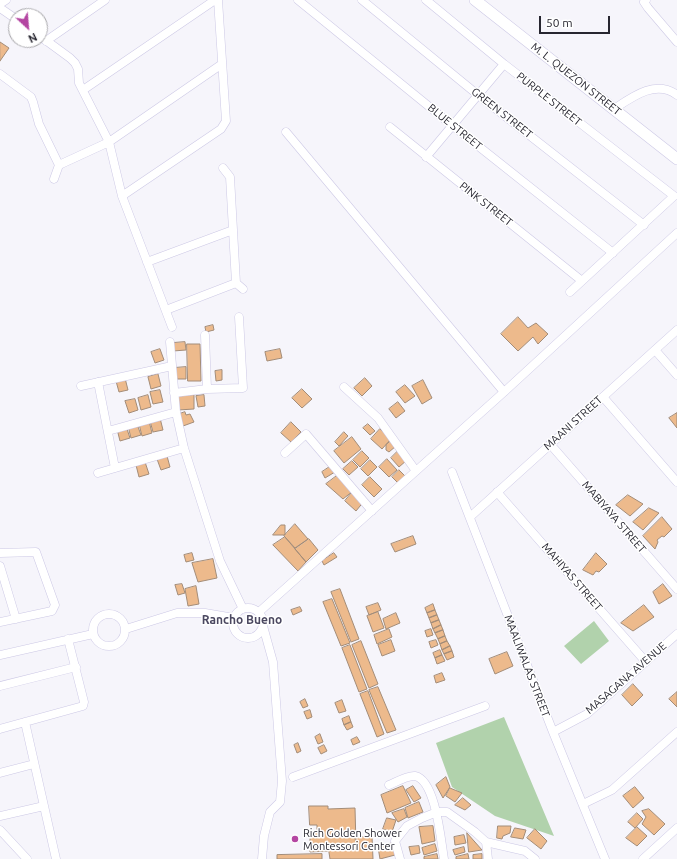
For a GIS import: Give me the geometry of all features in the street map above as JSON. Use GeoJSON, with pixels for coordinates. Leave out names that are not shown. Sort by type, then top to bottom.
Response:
{"type":"FeatureCollection","features":[{"type":"Feature","properties":{"kind":"main road","name":"M. L. QUEZON STREET"},"geometry":{"type":"LineString","coordinates":[[475,0],[614,109],[676,155]]}},
{"type":"Feature","properties":{"kind":"street"},"geometry":{"type":"LineString","coordinates":[[0,4],[6,0]]}},
{"type":"Feature","properties":{"kind":"street"},"geometry":{"type":"LineString","coordinates":[[48,35],[105,0]]}},
{"type":"Feature","properties":{"kind":"street"},"geometry":{"type":"LineString","coordinates":[[83,90],[215,0]]}},
{"type":"Feature","properties":{"kind":"street"},"geometry":{"type":"LineString","coordinates":[[122,196],[221,130],[226,121],[218,0]]}},
{"type":"Feature","properties":{"kind":"street","name":"BLUE STREET"},"geometry":{"type":"LineString","coordinates":[[298,0],[613,253]]}},
{"type":"Feature","properties":{"kind":"street","name":"GREEN STREET"},"geometry":{"type":"LineString","coordinates":[[362,0],[478,95],[644,225]]}},
{"type":"Feature","properties":{"kind":"street","name":"PURPLE STREET"},"geometry":{"type":"LineString","coordinates":[[426,0],[504,64],[674,196],[644,225]]}},
{"type":"Feature","properties":{"kind":"street"},"geometry":{"type":"LineString","coordinates":[[646,0],[644,2],[648,8],[677,42]]}},
{"type":"Feature","properties":{"kind":"street"},"geometry":{"type":"LineString","coordinates":[[48,42],[70,58],[78,69],[79,83],[109,142],[122,196],[172,327]]}},
{"type":"Feature","properties":{"kind":"street"},"geometry":{"type":"LineString","coordinates":[[54,179],[59,165],[109,142],[222,64]]}},
{"type":"Feature","properties":{"kind":"street"},"geometry":{"type":"LineString","coordinates":[[426,157],[504,64]]}},
{"type":"Feature","properties":{"kind":"street"},"geometry":{"type":"LineString","coordinates":[[0,74],[31,97],[39,124],[59,165]]}},
{"type":"Feature","properties":{"kind":"street"},"geometry":{"type":"LineString","coordinates":[[614,109],[639,93],[650,89],[664,89],[676,92]]}},
{"type":"Feature","properties":{"kind":"street","name":"PINK STREET"},"geometry":{"type":"LineString","coordinates":[[390,127],[582,281]]}},
{"type":"Feature","properties":{"kind":"street"},"geometry":{"type":"LineString","coordinates":[[286,132],[504,392]]}},
{"type":"Feature","properties":{"kind":"street"},"geometry":{"type":"LineString","coordinates":[[223,168],[230,177],[236,283],[243,289]]}},
{"type":"Feature","properties":{"kind":"street"},"geometry":{"type":"LineString","coordinates":[[570,292],[644,225]]}},
{"type":"Feature","properties":{"kind":"street"},"geometry":{"type":"LineString","coordinates":[[147,262],[233,230]]}},
{"type":"Feature","properties":{"kind":"street"},"geometry":{"type":"LineString","coordinates":[[259,612],[504,392],[677,233]]}},
{"type":"Feature","properties":{"kind":"street"},"geometry":{"type":"LineString","coordinates":[[166,310],[236,283]]}},
{"type":"Feature","properties":{"kind":"street"},"geometry":{"type":"LineString","coordinates":[[174,393],[207,389],[243,388],[239,318]]}},
{"type":"Feature","properties":{"kind":"street","name":"MAANI STREET"},"geometry":{"type":"LineString","coordinates":[[470,517],[677,330]]}},
{"type":"Feature","properties":{"kind":"street"},"geometry":{"type":"LineString","coordinates":[[205,335],[207,389]]}},
{"type":"Feature","properties":{"kind":"street"},"geometry":{"type":"LineString","coordinates":[[170,342],[176,412],[184,448],[220,561],[243,609]]}},
{"type":"Feature","properties":{"kind":"street"},"geometry":{"type":"LineString","coordinates":[[655,350],[677,375]]}},
{"type":"Feature","properties":{"kind":"street"},"geometry":{"type":"LineString","coordinates":[[81,386],[172,366]]}},
{"type":"Feature","properties":{"kind":"street"},"geometry":{"type":"LineString","coordinates":[[98,382],[115,468]]}},
{"type":"Feature","properties":{"kind":"street"},"geometry":{"type":"LineString","coordinates":[[344,387],[378,418],[416,471]]}},
{"type":"Feature","properties":{"kind":"street"},"geometry":{"type":"LineString","coordinates":[[603,397],[677,482]]}},
{"type":"Feature","properties":{"kind":"street"},"geometry":{"type":"LineString","coordinates":[[108,431],[176,412]]}},
{"type":"Feature","properties":{"kind":"street"},"geometry":{"type":"LineString","coordinates":[[285,453],[306,434],[372,511]]}},
{"type":"Feature","properties":{"kind":"street","name":"MABIYAYA STREET"},"geometry":{"type":"LineString","coordinates":[[550,444],[677,589]]}},
{"type":"Feature","properties":{"kind":"street"},"geometry":{"type":"LineString","coordinates":[[98,473],[184,448]]}},
{"type":"Feature","properties":{"kind":"street","name":"MAALIWALAS STREET"},"geometry":{"type":"LineString","coordinates":[[452,472],[553,732],[605,859]]}},
{"type":"Feature","properties":{"kind":"street","name":"MAHIYAS STREET"},"geometry":{"type":"LineString","coordinates":[[497,492],[646,662]]}},
{"type":"Feature","properties":{"kind":"street"},"geometry":{"type":"LineString","coordinates":[[0,553],[36,552],[55,605],[52,611],[0,622]]}},
{"type":"Feature","properties":{"kind":"street"},"geometry":{"type":"LineString","coordinates":[[0,566],[16,619]]}},
{"type":"Feature","properties":{"kind":"street"},"geometry":{"type":"LineString","coordinates":[[262,859],[264,836],[270,812],[280,802],[282,781],[273,662],[263,621],[259,612],[251,608],[243,609],[239,611],[234,618],[237,632],[245,637],[254,636],[263,626]]}},
{"type":"Feature","properties":{"kind":"street"},"geometry":{"type":"LineString","coordinates":[[126,629],[177,613],[191,612],[234,618]]}},
{"type":"Feature","properties":{"kind":"street"},"geometry":{"type":"LineString","coordinates":[[109,614],[122,620],[126,629],[123,639],[114,646],[109,647],[99,643],[93,634],[94,624],[100,617],[109,614]]}},
{"type":"Feature","properties":{"kind":"street"},"geometry":{"type":"LineString","coordinates":[[0,655],[93,634]]}},
{"type":"Feature","properties":{"kind":"street","name":"MASAGANA AVENUE"},"geometry":{"type":"LineString","coordinates":[[553,732],[587,714],[677,634]]}},
{"type":"Feature","properties":{"kind":"street"},"geometry":{"type":"LineString","coordinates":[[0,729],[83,706],[84,702],[68,639]]}},
{"type":"Feature","properties":{"kind":"street"},"geometry":{"type":"LineString","coordinates":[[0,686],[76,667]]}},
{"type":"Feature","properties":{"kind":"street"},"geometry":{"type":"LineString","coordinates":[[293,777],[485,706]]}},
{"type":"Feature","properties":{"kind":"street"},"geometry":{"type":"LineString","coordinates":[[25,722],[56,859]]}},
{"type":"Feature","properties":{"kind":"street"},"geometry":{"type":"LineString","coordinates":[[583,804],[612,790],[677,732]]}},
{"type":"Feature","properties":{"kind":"street"},"geometry":{"type":"LineString","coordinates":[[0,773],[34,764]]}},
{"type":"Feature","properties":{"kind":"street"},"geometry":{"type":"LineString","coordinates":[[389,785],[413,776],[420,778],[426,784],[438,812],[444,859]]}},
{"type":"Feature","properties":{"kind":"street"},"geometry":{"type":"LineString","coordinates":[[0,816],[44,806]]}},
{"type":"Feature","properties":{"kind":"street"},"geometry":{"type":"LineString","coordinates":[[400,859],[395,841],[407,826],[438,812],[447,812],[475,832],[486,842],[525,851],[535,859]]}},
{"type":"Feature","properties":{"kind":"street"},"geometry":{"type":"LineString","coordinates":[[643,859],[677,828]]}},
{"type":"Feature","properties":{"kind":"street"},"geometry":{"type":"LineString","coordinates":[[0,830],[27,859]]}},
{"type":"Feature","properties":{"kind":"street"},"geometry":{"type":"LineString","coordinates":[[486,842],[488,859]]}},
{"type":"Feature","properties":{"kind":"green space"},"geometry":{"type":"Polygon","coordinates":[[[594,621],[609,641],[581,664],[564,646],[594,621]]]}},
{"type":"Feature","properties":{"kind":"green space"},"geometry":{"type":"Polygon","coordinates":[[[504,717],[554,836],[495,816],[452,787],[436,743],[504,717]]]}},
{"type":"Feature","properties":{"kind":"building"},"geometry":{"type":"Polygon","coordinates":[[[0,42],[9,48],[0,61],[0,42]]]}},
{"type":"Feature","properties":{"kind":"building"},"geometry":{"type":"Polygon","coordinates":[[[518,317],[528,328],[536,323],[548,334],[538,344],[533,337],[518,351],[501,334],[518,317]]]}},
{"type":"Feature","properties":{"kind":"building"},"geometry":{"type":"Polygon","coordinates":[[[213,325],[214,330],[206,332],[205,327],[213,325]]]}},
{"type":"Feature","properties":{"kind":"building"},"geometry":{"type":"Polygon","coordinates":[[[185,342],[186,350],[173,351],[173,343],[185,342]]]}},
{"type":"Feature","properties":{"kind":"building"},"geometry":{"type":"Polygon","coordinates":[[[187,344],[200,344],[201,381],[188,381],[187,344]]]}},
{"type":"Feature","properties":{"kind":"building"},"geometry":{"type":"Polygon","coordinates":[[[160,349],[164,360],[155,363],[151,352],[160,349]]]}},
{"type":"Feature","properties":{"kind":"building"},"geometry":{"type":"Polygon","coordinates":[[[280,349],[282,358],[267,361],[265,352],[280,349]]]}},
{"type":"Feature","properties":{"kind":"building"},"geometry":{"type":"Polygon","coordinates":[[[186,367],[186,379],[174,379],[174,368],[186,367]]]}},
{"type":"Feature","properties":{"kind":"building"},"geometry":{"type":"Polygon","coordinates":[[[222,370],[222,380],[216,381],[215,371],[222,370]]]}},
{"type":"Feature","properties":{"kind":"building"},"geometry":{"type":"Polygon","coordinates":[[[158,374],[161,386],[151,389],[148,377],[158,374]]]}},
{"type":"Feature","properties":{"kind":"building"},"geometry":{"type":"Polygon","coordinates":[[[125,378],[128,390],[119,392],[116,381],[125,378]]]}},
{"type":"Feature","properties":{"kind":"building"},"geometry":{"type":"Polygon","coordinates":[[[365,378],[372,386],[362,396],[354,388],[365,378]]]}},
{"type":"Feature","properties":{"kind":"building"},"geometry":{"type":"Polygon","coordinates":[[[423,380],[432,398],[422,404],[412,386],[423,380]]]}},
{"type":"Feature","properties":{"kind":"building"},"geometry":{"type":"Polygon","coordinates":[[[405,385],[415,396],[405,403],[396,392],[405,385]]]}},
{"type":"Feature","properties":{"kind":"building"},"geometry":{"type":"Polygon","coordinates":[[[302,389],[312,399],[302,408],[292,398],[302,389]]]}},
{"type":"Feature","properties":{"kind":"building"},"geometry":{"type":"Polygon","coordinates":[[[160,390],[163,402],[153,404],[150,392],[160,390]]]}},
{"type":"Feature","properties":{"kind":"building"},"geometry":{"type":"Polygon","coordinates":[[[148,395],[151,407],[141,410],[138,398],[148,395]]]}},
{"type":"Feature","properties":{"kind":"building"},"geometry":{"type":"Polygon","coordinates":[[[194,395],[194,409],[178,410],[177,396],[194,395]]]}},
{"type":"Feature","properties":{"kind":"building"},"geometry":{"type":"Polygon","coordinates":[[[204,395],[205,406],[198,407],[196,396],[204,395]]]}},
{"type":"Feature","properties":{"kind":"building"},"geometry":{"type":"Polygon","coordinates":[[[135,399],[138,410],[129,413],[125,401],[135,399]]]}},
{"type":"Feature","properties":{"kind":"building"},"geometry":{"type":"Polygon","coordinates":[[[398,402],[405,411],[396,418],[389,409],[398,402]]]}},
{"type":"Feature","properties":{"kind":"building"},"geometry":{"type":"Polygon","coordinates":[[[185,412],[186,415],[190,414],[194,422],[183,426],[177,415],[185,412]]]}},
{"type":"Feature","properties":{"kind":"building"},"geometry":{"type":"Polygon","coordinates":[[[677,413],[677,428],[669,418],[677,413]]]}},
{"type":"Feature","properties":{"kind":"building"},"geometry":{"type":"Polygon","coordinates":[[[160,418],[163,430],[153,432],[150,421],[160,418]]]}},
{"type":"Feature","properties":{"kind":"building"},"geometry":{"type":"Polygon","coordinates":[[[149,421],[152,433],[142,436],[139,424],[149,421]]]}},
{"type":"Feature","properties":{"kind":"building"},"geometry":{"type":"Polygon","coordinates":[[[291,422],[301,432],[291,442],[281,433],[291,422]]]}},
{"type":"Feature","properties":{"kind":"building"},"geometry":{"type":"Polygon","coordinates":[[[137,424],[141,435],[131,438],[128,426],[137,424]]]}},
{"type":"Feature","properties":{"kind":"building"},"geometry":{"type":"Polygon","coordinates":[[[368,424],[375,431],[370,435],[363,428],[368,424]]]}},
{"type":"Feature","properties":{"kind":"building"},"geometry":{"type":"Polygon","coordinates":[[[126,426],[130,438],[120,441],[117,429],[126,426]]]}},
{"type":"Feature","properties":{"kind":"building"},"geometry":{"type":"Polygon","coordinates":[[[380,429],[391,439],[382,449],[371,439],[380,429]]]}},
{"type":"Feature","properties":{"kind":"building"},"geometry":{"type":"Polygon","coordinates":[[[344,432],[348,436],[339,446],[335,442],[344,432]]]}},
{"type":"Feature","properties":{"kind":"building"},"geometry":{"type":"Polygon","coordinates":[[[352,437],[361,449],[344,463],[334,451],[352,437]]]}},
{"type":"Feature","properties":{"kind":"building"},"geometry":{"type":"Polygon","coordinates":[[[391,441],[396,446],[389,452],[386,450],[386,445],[391,441]]]}},
{"type":"Feature","properties":{"kind":"building"},"geometry":{"type":"Polygon","coordinates":[[[399,450],[407,460],[399,467],[391,458],[399,450]]]}},
{"type":"Feature","properties":{"kind":"building"},"geometry":{"type":"Polygon","coordinates":[[[362,451],[369,458],[360,467],[353,460],[362,451]]]}},
{"type":"Feature","properties":{"kind":"building"},"geometry":{"type":"Polygon","coordinates":[[[167,456],[170,467],[161,470],[157,459],[167,456]]]}},
{"type":"Feature","properties":{"kind":"building"},"geometry":{"type":"Polygon","coordinates":[[[387,459],[397,470],[389,477],[379,467],[387,459]]]}},
{"type":"Feature","properties":{"kind":"building"},"geometry":{"type":"Polygon","coordinates":[[[370,460],[377,467],[368,476],[361,469],[370,460]]]}},
{"type":"Feature","properties":{"kind":"building"},"geometry":{"type":"Polygon","coordinates":[[[352,461],[358,467],[349,475],[343,469],[352,461]]]}},
{"type":"Feature","properties":{"kind":"building"},"geometry":{"type":"Polygon","coordinates":[[[145,462],[149,474],[139,477],[136,465],[145,462]]]}},
{"type":"Feature","properties":{"kind":"building"},"geometry":{"type":"Polygon","coordinates":[[[331,466],[335,472],[325,478],[322,472],[331,466]]]}},
{"type":"Feature","properties":{"kind":"building"},"geometry":{"type":"Polygon","coordinates":[[[399,470],[406,477],[399,484],[392,477],[399,470]]]}},
{"type":"Feature","properties":{"kind":"building"},"geometry":{"type":"Polygon","coordinates":[[[338,475],[353,491],[343,499],[326,484],[338,475]]]}},
{"type":"Feature","properties":{"kind":"building"},"geometry":{"type":"Polygon","coordinates":[[[370,477],[382,489],[374,497],[362,485],[370,477]]]}},
{"type":"Feature","properties":{"kind":"building"},"geometry":{"type":"Polygon","coordinates":[[[354,490],[365,500],[356,511],[345,501],[354,490]]]}},
{"type":"Feature","properties":{"kind":"building"},"geometry":{"type":"Polygon","coordinates":[[[628,495],[643,504],[630,516],[616,505],[628,495]]]}},
{"type":"Feature","properties":{"kind":"building"},"geometry":{"type":"Polygon","coordinates":[[[649,508],[659,513],[643,530],[633,522],[649,508]]]}},
{"type":"Feature","properties":{"kind":"building"},"geometry":{"type":"Polygon","coordinates":[[[662,517],[672,529],[664,537],[662,536],[657,540],[658,542],[655,549],[643,536],[662,517]]]}},
{"type":"Feature","properties":{"kind":"building"},"geometry":{"type":"Polygon","coordinates":[[[295,524],[308,539],[295,548],[284,536],[295,524]]]}},
{"type":"Feature","properties":{"kind":"building"},"geometry":{"type":"Polygon","coordinates":[[[281,525],[285,525],[285,535],[273,535],[281,525]]]}},
{"type":"Feature","properties":{"kind":"building"},"geometry":{"type":"Polygon","coordinates":[[[413,536],[416,544],[395,552],[391,544],[413,536]]]}},
{"type":"Feature","properties":{"kind":"building"},"geometry":{"type":"Polygon","coordinates":[[[285,537],[306,562],[298,571],[273,545],[285,537]]]}},
{"type":"Feature","properties":{"kind":"building"},"geometry":{"type":"Polygon","coordinates":[[[309,539],[318,550],[306,562],[295,549],[309,539]]]}},
{"type":"Feature","properties":{"kind":"building"},"geometry":{"type":"Polygon","coordinates":[[[192,553],[194,560],[186,562],[184,555],[192,553]]]}},
{"type":"Feature","properties":{"kind":"building"},"geometry":{"type":"Polygon","coordinates":[[[334,553],[337,557],[324,565],[322,561],[334,553]]]}},
{"type":"Feature","properties":{"kind":"building"},"geometry":{"type":"Polygon","coordinates":[[[596,553],[607,564],[599,572],[596,571],[593,575],[583,570],[596,553]]]}},
{"type":"Feature","properties":{"kind":"building"},"geometry":{"type":"Polygon","coordinates":[[[213,559],[217,578],[198,582],[192,563],[213,559]]]}},
{"type":"Feature","properties":{"kind":"building"},"geometry":{"type":"Polygon","coordinates":[[[182,584],[185,593],[178,595],[175,585],[182,584]]]}},
{"type":"Feature","properties":{"kind":"building"},"geometry":{"type":"Polygon","coordinates":[[[663,584],[672,596],[659,604],[653,592],[663,584]]]}},
{"type":"Feature","properties":{"kind":"building"},"geometry":{"type":"Polygon","coordinates":[[[196,586],[199,604],[188,606],[185,589],[196,586]]]}},
{"type":"Feature","properties":{"kind":"building"},"geometry":{"type":"Polygon","coordinates":[[[340,589],[359,639],[351,642],[331,592],[340,589]]]}},
{"type":"Feature","properties":{"kind":"building"},"geometry":{"type":"Polygon","coordinates":[[[332,599],[350,643],[341,646],[323,602],[332,599]]]}},
{"type":"Feature","properties":{"kind":"building"},"geometry":{"type":"Polygon","coordinates":[[[378,603],[381,610],[369,615],[366,607],[378,603]]]}},
{"type":"Feature","properties":{"kind":"building"},"geometry":{"type":"Polygon","coordinates":[[[433,604],[435,610],[427,613],[425,608],[433,604]]]}},
{"type":"Feature","properties":{"kind":"building"},"geometry":{"type":"Polygon","coordinates":[[[644,605],[654,617],[633,631],[621,623],[644,605]]]}},
{"type":"Feature","properties":{"kind":"building"},"geometry":{"type":"Polygon","coordinates":[[[300,607],[302,611],[293,615],[291,610],[300,607]]]}},
{"type":"Feature","properties":{"kind":"building"},"geometry":{"type":"Polygon","coordinates":[[[435,610],[437,615],[429,618],[427,613],[435,610]]]}},
{"type":"Feature","properties":{"kind":"building"},"geometry":{"type":"Polygon","coordinates":[[[378,612],[384,628],[373,632],[367,616],[378,612]]]}},
{"type":"Feature","properties":{"kind":"building"},"geometry":{"type":"Polygon","coordinates":[[[396,613],[400,623],[386,629],[383,619],[396,613]]]}},
{"type":"Feature","properties":{"kind":"building"},"geometry":{"type":"Polygon","coordinates":[[[437,615],[439,620],[431,623],[429,618],[437,615]]]}},
{"type":"Feature","properties":{"kind":"building"},"geometry":{"type":"Polygon","coordinates":[[[439,620],[441,625],[433,629],[431,623],[439,620]]]}},
{"type":"Feature","properties":{"kind":"building"},"geometry":{"type":"Polygon","coordinates":[[[441,625],[443,630],[435,633],[433,629],[441,625]]]}},
{"type":"Feature","properties":{"kind":"building"},"geometry":{"type":"Polygon","coordinates":[[[389,629],[392,637],[377,644],[374,635],[389,629]]]}},
{"type":"Feature","properties":{"kind":"building"},"geometry":{"type":"Polygon","coordinates":[[[431,629],[433,635],[427,637],[425,631],[431,629]]]}},
{"type":"Feature","properties":{"kind":"building"},"geometry":{"type":"Polygon","coordinates":[[[443,630],[445,636],[438,639],[435,633],[443,630]]]}},
{"type":"Feature","properties":{"kind":"building"},"geometry":{"type":"Polygon","coordinates":[[[445,636],[447,641],[440,644],[438,639],[445,636]]]}},
{"type":"Feature","properties":{"kind":"building"},"geometry":{"type":"Polygon","coordinates":[[[391,640],[395,651],[382,656],[378,645],[391,640]]]}},
{"type":"Feature","properties":{"kind":"building"},"geometry":{"type":"Polygon","coordinates":[[[436,640],[438,645],[431,648],[429,642],[436,640]]]}},
{"type":"Feature","properties":{"kind":"building"},"geometry":{"type":"Polygon","coordinates":[[[361,641],[378,684],[369,688],[352,645],[361,641]]]}},
{"type":"Feature","properties":{"kind":"building"},"geometry":{"type":"Polygon","coordinates":[[[447,641],[450,646],[442,650],[440,644],[447,641]]]}},
{"type":"Feature","properties":{"kind":"building"},"geometry":{"type":"Polygon","coordinates":[[[350,645],[367,689],[359,692],[342,648],[350,645]]]}},
{"type":"Feature","properties":{"kind":"building"},"geometry":{"type":"Polygon","coordinates":[[[450,646],[452,651],[444,654],[442,650],[450,646]]]}},
{"type":"Feature","properties":{"kind":"building"},"geometry":{"type":"Polygon","coordinates":[[[440,650],[442,655],[435,658],[433,653],[440,650]]]}},
{"type":"Feature","properties":{"kind":"building"},"geometry":{"type":"Polygon","coordinates":[[[452,651],[454,657],[447,660],[444,654],[452,651]]]}},
{"type":"Feature","properties":{"kind":"building"},"geometry":{"type":"Polygon","coordinates":[[[507,652],[513,666],[495,674],[489,659],[507,652]]]}},
{"type":"Feature","properties":{"kind":"building"},"geometry":{"type":"Polygon","coordinates":[[[442,655],[445,661],[437,664],[435,658],[442,655]]]}},
{"type":"Feature","properties":{"kind":"building"},"geometry":{"type":"Polygon","coordinates":[[[442,673],[445,680],[436,683],[434,676],[442,673]]]}},
{"type":"Feature","properties":{"kind":"building"},"geometry":{"type":"Polygon","coordinates":[[[633,684],[643,695],[632,706],[622,695],[633,684]]]}},
{"type":"Feature","properties":{"kind":"building"},"geometry":{"type":"Polygon","coordinates":[[[378,687],[396,730],[387,733],[369,690],[378,687]]]}},
{"type":"Feature","properties":{"kind":"building"},"geometry":{"type":"Polygon","coordinates":[[[368,691],[384,734],[377,737],[360,694],[368,691]]]}},
{"type":"Feature","properties":{"kind":"building"},"geometry":{"type":"Polygon","coordinates":[[[677,692],[677,707],[669,699],[677,692]]]}},
{"type":"Feature","properties":{"kind":"building"},"geometry":{"type":"Polygon","coordinates":[[[305,699],[308,706],[303,708],[300,702],[305,699]]]}},
{"type":"Feature","properties":{"kind":"building"},"geometry":{"type":"Polygon","coordinates":[[[342,700],[346,711],[339,713],[335,703],[342,700]]]}},
{"type":"Feature","properties":{"kind":"building"},"geometry":{"type":"Polygon","coordinates":[[[310,710],[312,717],[307,719],[304,712],[310,710]]]}},
{"type":"Feature","properties":{"kind":"building"},"geometry":{"type":"Polygon","coordinates":[[[349,716],[351,722],[344,725],[342,719],[349,716]]]}},
{"type":"Feature","properties":{"kind":"building"},"geometry":{"type":"Polygon","coordinates":[[[351,722],[353,727],[347,730],[344,725],[351,722]]]}},
{"type":"Feature","properties":{"kind":"building"},"geometry":{"type":"Polygon","coordinates":[[[320,734],[323,742],[318,744],[315,737],[320,734]]]}},
{"type":"Feature","properties":{"kind":"building"},"geometry":{"type":"Polygon","coordinates":[[[357,737],[360,742],[353,745],[351,740],[357,737]]]}},
{"type":"Feature","properties":{"kind":"building"},"geometry":{"type":"Polygon","coordinates":[[[298,743],[301,751],[297,753],[294,745],[298,743]]]}},
{"type":"Feature","properties":{"kind":"building"},"geometry":{"type":"Polygon","coordinates":[[[324,745],[327,751],[321,754],[318,748],[324,745]]]}},
{"type":"Feature","properties":{"kind":"building"},"geometry":{"type":"Polygon","coordinates":[[[446,777],[450,787],[443,798],[436,785],[446,777]]]}},
{"type":"Feature","properties":{"kind":"building"},"geometry":{"type":"Polygon","coordinates":[[[403,786],[411,803],[387,813],[381,795],[403,786]]]}},
{"type":"Feature","properties":{"kind":"building"},"geometry":{"type":"Polygon","coordinates":[[[413,786],[421,798],[414,802],[406,790],[413,786]]]}},
{"type":"Feature","properties":{"kind":"building"},"geometry":{"type":"Polygon","coordinates":[[[635,787],[644,798],[633,808],[623,796],[635,787]]]}},
{"type":"Feature","properties":{"kind":"building"},"geometry":{"type":"Polygon","coordinates":[[[450,788],[462,793],[455,802],[446,796],[450,788]]]}},
{"type":"Feature","properties":{"kind":"building"},"geometry":{"type":"Polygon","coordinates":[[[463,798],[471,805],[465,810],[455,805],[463,798]]]}},
{"type":"Feature","properties":{"kind":"building"},"geometry":{"type":"Polygon","coordinates":[[[419,802],[423,812],[408,818],[405,808],[419,802]]]}},
{"type":"Feature","properties":{"kind":"building"},"geometry":{"type":"Polygon","coordinates":[[[309,806],[328,806],[328,809],[355,808],[356,845],[328,846],[328,851],[310,852],[310,832],[317,831],[317,825],[310,825],[309,806]]]}},
{"type":"Feature","properties":{"kind":"building"},"geometry":{"type":"Polygon","coordinates":[[[404,809],[407,817],[398,822],[392,813],[404,809]]]}},
{"type":"Feature","properties":{"kind":"building"},"geometry":{"type":"Polygon","coordinates":[[[649,809],[665,824],[654,835],[642,824],[646,817],[642,811],[649,809]]]}},
{"type":"Feature","properties":{"kind":"building"},"geometry":{"type":"Polygon","coordinates":[[[637,813],[643,819],[635,828],[628,822],[637,813]]]}},
{"type":"Feature","properties":{"kind":"building"},"geometry":{"type":"Polygon","coordinates":[[[387,818],[396,820],[392,832],[383,829],[387,818]]]}},
{"type":"Feature","properties":{"kind":"building"},"geometry":{"type":"Polygon","coordinates":[[[433,826],[435,841],[422,844],[419,827],[433,826]]]}},
{"type":"Feature","properties":{"kind":"building"},"geometry":{"type":"Polygon","coordinates":[[[498,826],[511,826],[510,833],[503,836],[502,839],[497,838],[498,826]]]}},
{"type":"Feature","properties":{"kind":"building"},"geometry":{"type":"Polygon","coordinates":[[[637,827],[647,836],[637,846],[626,838],[637,827]]]}},
{"type":"Feature","properties":{"kind":"building"},"geometry":{"type":"Polygon","coordinates":[[[515,828],[526,830],[523,839],[511,837],[515,828]]]}},
{"type":"Feature","properties":{"kind":"building"},"geometry":{"type":"Polygon","coordinates":[[[535,829],[547,841],[541,849],[527,838],[535,829]]]}},
{"type":"Feature","properties":{"kind":"building"},"geometry":{"type":"Polygon","coordinates":[[[467,833],[482,850],[469,852],[467,833]]]}},
{"type":"Feature","properties":{"kind":"building"},"geometry":{"type":"Polygon","coordinates":[[[464,835],[466,843],[455,845],[454,837],[464,835]]]}},
{"type":"Feature","properties":{"kind":"building"},"geometry":{"type":"Polygon","coordinates":[[[372,836],[373,859],[330,859],[328,846],[356,845],[355,838],[372,836]]]}},
{"type":"Feature","properties":{"kind":"building"},"geometry":{"type":"Polygon","coordinates":[[[393,843],[395,855],[380,859],[378,847],[393,843]]]}},
{"type":"Feature","properties":{"kind":"building"},"geometry":{"type":"Polygon","coordinates":[[[435,844],[437,851],[424,855],[422,848],[435,844]]]}},
{"type":"Feature","properties":{"kind":"building"},"geometry":{"type":"Polygon","coordinates":[[[419,846],[420,853],[411,855],[409,847],[419,846]]]}},
{"type":"Feature","properties":{"kind":"building"},"geometry":{"type":"Polygon","coordinates":[[[464,847],[465,852],[455,855],[453,850],[464,847]]]}},
{"type":"Feature","properties":{"kind":"building"},"geometry":{"type":"Polygon","coordinates":[[[322,854],[322,859],[277,859],[277,855],[322,854]]]}},
{"type":"Feature","properties":{"kind":"building"},"geometry":{"type":"Polygon","coordinates":[[[437,854],[438,859],[424,859],[424,857],[437,854]]]}},
{"type":"Feature","properties":{"kind":"building"},"geometry":{"type":"Polygon","coordinates":[[[468,854],[469,859],[456,859],[456,857],[468,854]]]}},
{"type":"Feature","properties":{"kind":"building"},"geometry":{"type":"Polygon","coordinates":[[[482,854],[482,859],[473,859],[473,855],[482,854]]]}},
{"type":"Feature","properties":{"kind":"place","name":"Rich Golden Shower Montessori Center"},"geometry":{"type":"Point","coordinates":[295,839]}},
{"type":"Feature","properties":{"kind":"district","name":"Rancho Bueno"},"geometry":{"type":"Point","coordinates":[242,620]}}]}
